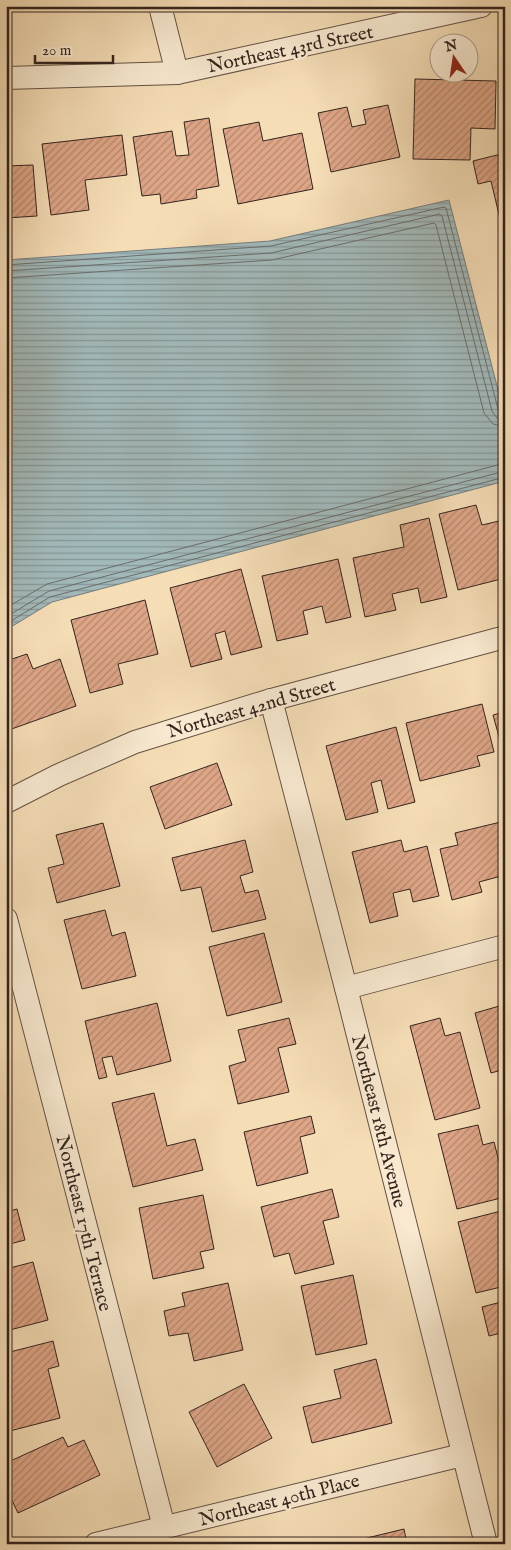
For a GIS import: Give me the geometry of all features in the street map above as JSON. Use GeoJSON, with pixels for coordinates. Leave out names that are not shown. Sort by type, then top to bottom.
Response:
{"type":"FeatureCollection","features":[{"type":"Feature","properties":{"kind":"street"},"geometry":{"type":"LineString","coordinates":[[160,6],[176,72]]}},
{"type":"Feature","properties":{"kind":"street","name":"Northeast 43rd Street"},"geometry":{"type":"LineString","coordinates":[[6,78],[176,72],[482,6]]}},
{"type":"Feature","properties":{"kind":"street","name":"Northeast 42nd Street"},"geometry":{"type":"LineString","coordinates":[[6,802],[59,775],[135,742],[271,700],[505,638]]}},
{"type":"Feature","properties":{"kind":"street","name":"Northeast 18th Avenue"},"geometry":{"type":"LineString","coordinates":[[271,700],[346,988],[462,1455],[486,1544]]}},
{"type":"Feature","properties":{"kind":"street","name":"Northeast 17th Terrace"},"geometry":{"type":"LineString","coordinates":[[6,919],[164,1527]]}},
{"type":"Feature","properties":{"kind":"street"},"geometry":{"type":"LineString","coordinates":[[346,988],[505,946]]}},
{"type":"Feature","properties":{"kind":"street","name":"Northeast 40th Place"},"geometry":{"type":"LineString","coordinates":[[96,1544],[462,1455]]}},
{"type":"Feature","properties":{"kind":"water"},"geometry":{"type":"Polygon","coordinates":[[[449,200],[505,417],[505,481],[52,602],[6,630],[6,260],[270,241],[449,200]]]}},
{"type":"Feature","properties":{"kind":"building"},"geometry":{"type":"Polygon","coordinates":[[[415,79],[428,79],[428,82],[496,81],[495,129],[471,128],[470,160],[413,159],[415,79]]]}},
{"type":"Feature","properties":{"kind":"building"},"geometry":{"type":"Polygon","coordinates":[[[388,105],[400,157],[331,172],[318,113],[347,107],[352,127],[366,124],[363,110],[388,105]]]}},
{"type":"Feature","properties":{"kind":"building"},"geometry":{"type":"Polygon","coordinates":[[[209,118],[219,186],[196,190],[197,198],[161,204],[160,194],[142,196],[133,137],[172,131],[176,156],[189,155],[184,122],[209,118]]]}},
{"type":"Feature","properties":{"kind":"building"},"geometry":{"type":"Polygon","coordinates":[[[259,122],[263,141],[302,133],[313,189],[238,204],[223,129],[259,122]]]}},
{"type":"Feature","properties":{"kind":"building"},"geometry":{"type":"Polygon","coordinates":[[[122,135],[127,175],[85,180],[89,210],[51,215],[42,144],[122,135]]]}},
{"type":"Feature","properties":{"kind":"building"},"geometry":{"type":"Polygon","coordinates":[[[505,153],[505,222],[501,223],[491,181],[478,184],[473,161],[505,153]]]}},
{"type":"Feature","properties":{"kind":"building"},"geometry":{"type":"Polygon","coordinates":[[[33,165],[37,216],[6,218],[6,166],[33,165]]]}},
{"type":"Feature","properties":{"kind":"building"},"geometry":{"type":"Polygon","coordinates":[[[505,239],[505,257],[501,240],[505,239]]]}},
{"type":"Feature","properties":{"kind":"building"},"geometry":{"type":"Polygon","coordinates":[[[476,505],[482,525],[499,521],[505,540],[505,578],[458,590],[439,514],[476,505]]]}},
{"type":"Feature","properties":{"kind":"building"},"geometry":{"type":"Polygon","coordinates":[[[429,518],[447,597],[421,603],[418,588],[392,594],[396,610],[365,617],[353,558],[404,547],[400,525],[429,518]]]}},
{"type":"Feature","properties":{"kind":"building"},"geometry":{"type":"Polygon","coordinates":[[[338,559],[351,617],[326,623],[322,606],[303,611],[308,634],[277,641],[262,576],[338,559]]]}},
{"type":"Feature","properties":{"kind":"building"},"geometry":{"type":"Polygon","coordinates":[[[241,569],[262,647],[231,655],[225,631],[215,634],[222,659],[191,667],[170,588],[241,569]]]}},
{"type":"Feature","properties":{"kind":"building"},"geometry":{"type":"Polygon","coordinates":[[[145,600],[158,654],[118,664],[123,684],[90,693],[71,620],[145,600]]]}},
{"type":"Feature","properties":{"kind":"building"},"geometry":{"type":"Polygon","coordinates":[[[27,654],[33,669],[60,659],[76,706],[6,731],[6,661],[27,654]]]}},
{"type":"Feature","properties":{"kind":"building"},"geometry":{"type":"Polygon","coordinates":[[[482,704],[494,752],[477,756],[480,766],[420,781],[406,723],[482,704]]]}},
{"type":"Feature","properties":{"kind":"building"},"geometry":{"type":"Polygon","coordinates":[[[505,712],[505,755],[504,755],[493,715],[505,712]]]}},
{"type":"Feature","properties":{"kind":"building"},"geometry":{"type":"Polygon","coordinates":[[[396,727],[415,802],[388,809],[381,780],[371,783],[378,812],[346,820],[326,746],[396,727]]]}},
{"type":"Feature","properties":{"kind":"building"},"geometry":{"type":"Polygon","coordinates":[[[217,763],[232,805],[165,829],[150,787],[217,763]]]}},
{"type":"Feature","properties":{"kind":"building"},"geometry":{"type":"Polygon","coordinates":[[[505,821],[505,875],[479,882],[482,892],[452,900],[440,849],[458,845],[455,833],[505,821]]]}},
{"type":"Feature","properties":{"kind":"building"},"geometry":{"type":"Polygon","coordinates":[[[103,823],[120,886],[57,903],[48,868],[64,864],[56,835],[103,823]]]}},
{"type":"Feature","properties":{"kind":"building"},"geometry":{"type":"Polygon","coordinates":[[[245,840],[253,872],[240,876],[245,893],[258,890],[266,919],[212,932],[201,887],[181,891],[172,858],[245,840]]]}},
{"type":"Feature","properties":{"kind":"building"},"geometry":{"type":"Polygon","coordinates":[[[401,840],[404,852],[427,846],[439,896],[413,902],[410,889],[393,893],[398,916],[370,923],[352,852],[401,840]]]}},
{"type":"Feature","properties":{"kind":"building"},"geometry":{"type":"Polygon","coordinates":[[[105,910],[112,936],[125,932],[136,976],[82,989],[64,920],[105,910]]]}},
{"type":"Feature","properties":{"kind":"building"},"geometry":{"type":"Polygon","coordinates":[[[264,933],[282,1002],[227,1016],[209,947],[264,933]]]}},
{"type":"Feature","properties":{"kind":"building"},"geometry":{"type":"Polygon","coordinates":[[[157,1003],[171,1061],[117,1075],[112,1056],[102,1058],[107,1077],[99,1079],[85,1021],[157,1003]]]}},
{"type":"Feature","properties":{"kind":"building"},"geometry":{"type":"Polygon","coordinates":[[[503,1005],[505,1012],[505,1069],[491,1073],[475,1013],[503,1005]]]}},
{"type":"Feature","properties":{"kind":"building"},"geometry":{"type":"Polygon","coordinates":[[[289,1018],[296,1044],[278,1048],[289,1092],[238,1104],[229,1066],[246,1061],[238,1030],[289,1018]]]}},
{"type":"Feature","properties":{"kind":"building"},"geometry":{"type":"Polygon","coordinates":[[[440,1018],[445,1036],[460,1032],[480,1108],[435,1120],[410,1026],[440,1018]]]}},
{"type":"Feature","properties":{"kind":"building"},"geometry":{"type":"Polygon","coordinates":[[[154,1093],[167,1146],[195,1139],[203,1170],[133,1187],[112,1103],[154,1093]]]}},
{"type":"Feature","properties":{"kind":"building"},"geometry":{"type":"Polygon","coordinates":[[[311,1116],[315,1133],[300,1137],[308,1173],[257,1186],[244,1132],[311,1116]]]}},
{"type":"Feature","properties":{"kind":"building"},"geometry":{"type":"Polygon","coordinates":[[[478,1125],[483,1145],[494,1142],[505,1185],[505,1197],[457,1209],[438,1134],[478,1125]]]}},
{"type":"Feature","properties":{"kind":"building"},"geometry":{"type":"Polygon","coordinates":[[[332,1189],[339,1217],[323,1221],[334,1264],[295,1274],[289,1253],[274,1257],[261,1207],[332,1189]]]}},
{"type":"Feature","properties":{"kind":"building"},"geometry":{"type":"Polygon","coordinates":[[[203,1195],[214,1249],[200,1252],[204,1268],[153,1279],[139,1208],[203,1195]]]}},
{"type":"Feature","properties":{"kind":"building"},"geometry":{"type":"Polygon","coordinates":[[[17,1209],[25,1240],[6,1245],[6,1212],[17,1209]]]}},
{"type":"Feature","properties":{"kind":"building"},"geometry":{"type":"Polygon","coordinates":[[[505,1210],[505,1286],[476,1293],[458,1222],[505,1210]]]}},
{"type":"Feature","properties":{"kind":"building"},"geometry":{"type":"Polygon","coordinates":[[[33,1262],[48,1320],[6,1331],[6,1269],[33,1262]]]}},
{"type":"Feature","properties":{"kind":"building"},"geometry":{"type":"Polygon","coordinates":[[[353,1275],[367,1344],[316,1355],[301,1286],[353,1275]]]}},
{"type":"Feature","properties":{"kind":"building"},"geometry":{"type":"Polygon","coordinates":[[[228,1283],[243,1350],[194,1361],[188,1333],[169,1336],[164,1311],[185,1306],[182,1293],[228,1283]]]}},
{"type":"Feature","properties":{"kind":"building"},"geometry":{"type":"Polygon","coordinates":[[[505,1301],[505,1332],[489,1336],[482,1307],[505,1301]]]}},
{"type":"Feature","properties":{"kind":"building"},"geometry":{"type":"Polygon","coordinates":[[[53,1341],[59,1366],[48,1369],[60,1418],[6,1432],[6,1404],[10,1403],[6,1389],[6,1353],[53,1341]]]}},
{"type":"Feature","properties":{"kind":"building"},"geometry":{"type":"Polygon","coordinates":[[[376,1359],[392,1423],[312,1443],[303,1407],[341,1398],[334,1370],[376,1359]]]}},
{"type":"Feature","properties":{"kind":"building"},"geometry":{"type":"Polygon","coordinates":[[[244,1384],[272,1438],[217,1467],[189,1412],[244,1384]]]}},
{"type":"Feature","properties":{"kind":"building"},"geometry":{"type":"Polygon","coordinates":[[[63,1437],[68,1447],[84,1440],[100,1475],[18,1513],[6,1488],[6,1463],[63,1437]]]}},
{"type":"Feature","properties":{"kind":"building"},"geometry":{"type":"Polygon","coordinates":[[[404,1529],[407,1544],[368,1544],[367,1538],[404,1529]]]}}]}
